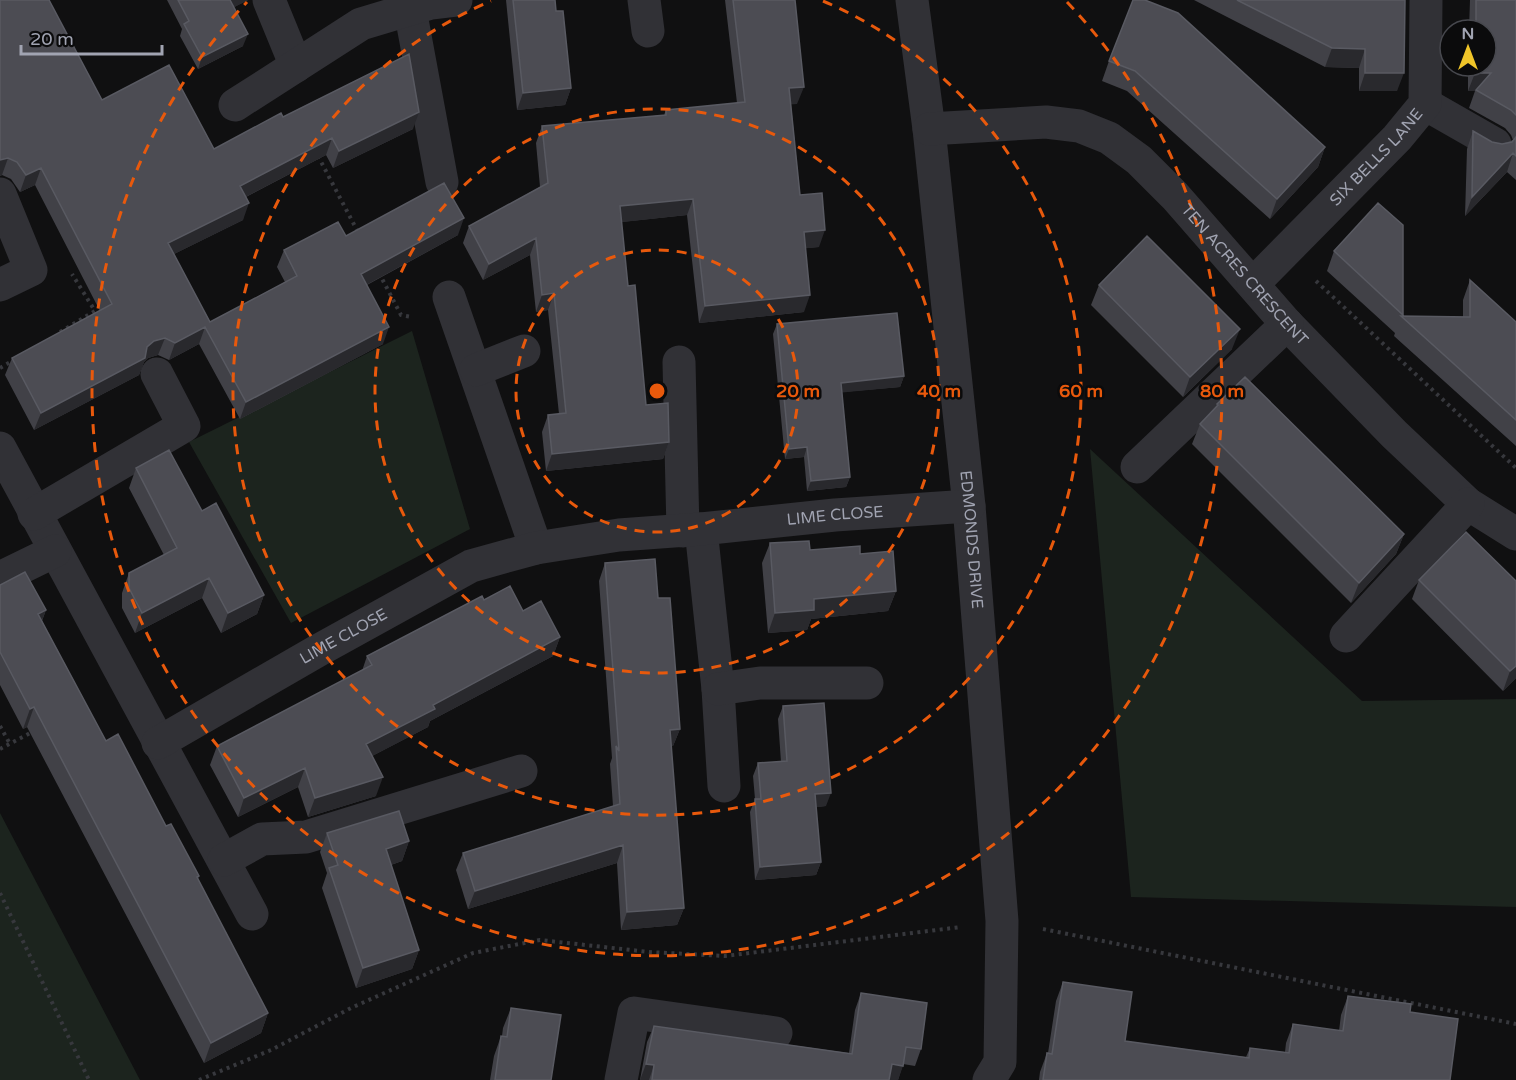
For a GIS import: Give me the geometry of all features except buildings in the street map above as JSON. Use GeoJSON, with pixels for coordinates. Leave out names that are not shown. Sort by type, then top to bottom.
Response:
{"type":"FeatureCollection","features":[{"type":"Feature","properties":{"kind":"street","name":"EDMONDS DRIVE"},"geometry":{"type":"LineString","coordinates":[[912,0],[929,129],[969,506],[1002,921],[1000,1062],[990,1080]]}},
{"type":"Feature","properties":{"kind":"street","name":"SIX BELLS LANE"},"geometry":{"type":"LineString","coordinates":[[1253,284],[1396,138],[1425,104],[1426,0]]}},
{"type":"Feature","properties":{"kind":"street"},"geometry":{"type":"LineString","coordinates":[[235,105],[361,24],[432,3],[442,182]]}},
{"type":"Feature","properties":{"kind":"street"},"geometry":{"type":"LineString","coordinates":[[272,7],[296,66]]}},
{"type":"Feature","properties":{"kind":"street"},"geometry":{"type":"LineString","coordinates":[[1425,104],[1495,144]]}},
{"type":"Feature","properties":{"kind":"street","name":"TEN ACRES CRESCENT"},"geometry":{"type":"LineString","coordinates":[[929,129],[1046,122],[1079,126],[1109,138],[1140,160],[1175,196],[1287,324],[1394,434],[1468,504],[1516,534]]}},
{"type":"Feature","properties":{"kind":"street"},"geometry":{"type":"LineString","coordinates":[[0,194],[31,270],[0,285]]}},
{"type":"Feature","properties":{"kind":"street"},"geometry":{"type":"LineString","coordinates":[[455,311],[536,548]]}},
{"type":"Feature","properties":{"kind":"street"},"geometry":{"type":"LineString","coordinates":[[1137,467],[1287,324]]}},
{"type":"Feature","properties":{"kind":"street"},"geometry":{"type":"LineString","coordinates":[[476,370],[524,351]]}},
{"type":"Feature","properties":{"kind":"street"},"geometry":{"type":"LineString","coordinates":[[679,362],[692,530],[718,689],[724,786]]}},
{"type":"Feature","properties":{"kind":"street"},"geometry":{"type":"LineString","coordinates":[[34,514],[184,426],[157,374]]}},
{"type":"Feature","properties":{"kind":"street"},"geometry":{"type":"LineString","coordinates":[[0,448],[252,914]]}},
{"type":"Feature","properties":{"kind":"street"},"geometry":{"type":"LineString","coordinates":[[1346,636],[1468,504]]}},
{"type":"Feature","properties":{"kind":"street","name":"LIME CLOSE"},"geometry":{"type":"LineString","coordinates":[[158,743],[471,566],[536,548],[619,535],[835,515],[969,506]]}},
{"type":"Feature","properties":{"kind":"street"},"geometry":{"type":"LineString","coordinates":[[0,578],[55,551]]}},
{"type":"Feature","properties":{"kind":"street"},"geometry":{"type":"LineString","coordinates":[[718,689],[760,683],[867,683]]}},
{"type":"Feature","properties":{"kind":"street"},"geometry":{"type":"LineString","coordinates":[[224,860],[262,839],[306,837],[521,771]]}},
{"type":"Feature","properties":{"kind":"street"},"geometry":{"type":"LineString","coordinates":[[621,1080],[634,1012],[776,1033]]}},
{"type":"Feature","properties":{"kind":"path"},"geometry":{"type":"LineString","coordinates":[[315,150],[364,243]]}},
{"type":"Feature","properties":{"kind":"path"},"geometry":{"type":"LineString","coordinates":[[1285,251],[1516,468]]}},
{"type":"Feature","properties":{"kind":"path"},"geometry":{"type":"LineString","coordinates":[[374,263],[401,315],[455,311]]}},
{"type":"Feature","properties":{"kind":"path"},"geometry":{"type":"LineString","coordinates":[[0,726],[10,744]]}},
{"type":"Feature","properties":{"kind":"path"},"geometry":{"type":"LineString","coordinates":[[0,749],[41,727]]}},
{"type":"Feature","properties":{"kind":"path"},"geometry":{"type":"LineString","coordinates":[[0,893],[89,1080]]}},
{"type":"Feature","properties":{"kind":"path"},"geometry":{"type":"LineString","coordinates":[[199,1080],[271,1050],[351,1008],[473,953],[540,940],[649,952],[725,956],[1002,921],[1516,1024]]}},
{"type":"Feature","properties":{"kind":"shaded area"},"geometry":{"type":"Polygon","coordinates":[[[412,331],[470,529],[291,623],[189,442],[412,331]]]}},
{"type":"Feature","properties":{"kind":"shaded area"},"geometry":{"type":"Polygon","coordinates":[[[1090,449],[1362,701],[1516,699],[1516,907],[1131,897],[1090,449]]]}},
{"type":"Feature","properties":{"kind":"shaded area"},"geometry":{"type":"Polygon","coordinates":[[[0,813],[140,1080],[0,1080],[0,813]]]}}]}
